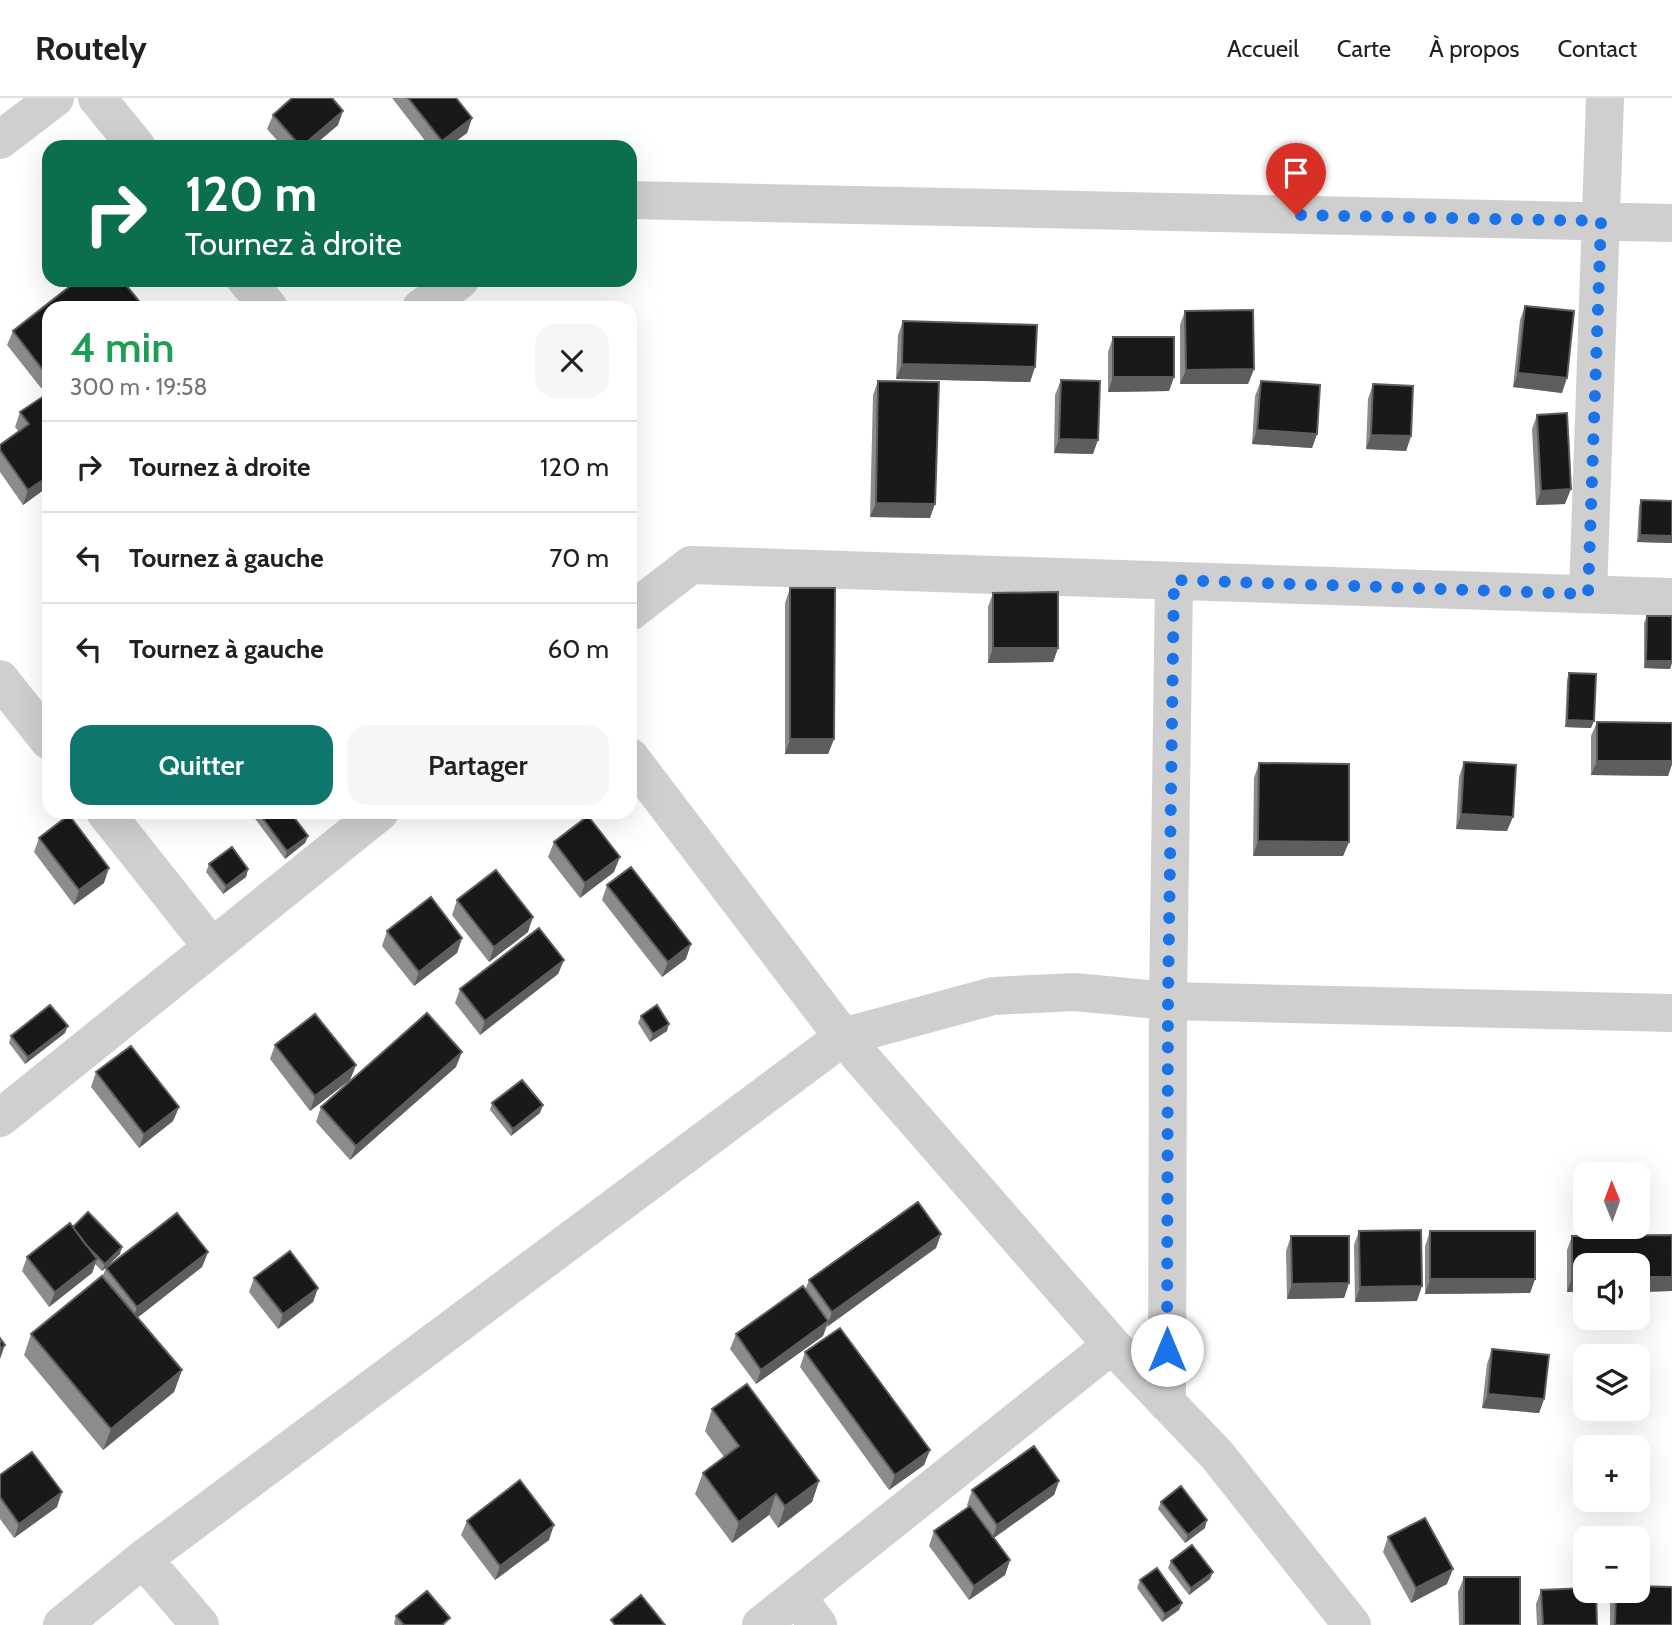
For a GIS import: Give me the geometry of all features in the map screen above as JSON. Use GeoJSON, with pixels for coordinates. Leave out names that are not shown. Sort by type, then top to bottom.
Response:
{"type":"FeatureCollection","features":[{"type":"Feature","properties":{"kind":"street"},"geometry":{"type":"LineString","coordinates":[[0,141],[55,98]]}},
{"type":"Feature","properties":{"kind":"street"},"geometry":{"type":"LineString","coordinates":[[97,98],[131,140]]}},
{"type":"Feature","properties":{"kind":"street"},"geometry":{"type":"LineString","coordinates":[[1588,594],[1605,98]]}},
{"type":"Feature","properties":{"kind":"street"},"geometry":{"type":"LineString","coordinates":[[637,200],[1672,223]]}},
{"type":"Feature","properties":{"kind":"street"},"geometry":{"type":"LineString","coordinates":[[252,287],[263,301]]}},
{"type":"Feature","properties":{"kind":"street"},"geometry":{"type":"LineString","coordinates":[[431,301],[450,287]]}},
{"type":"Feature","properties":{"kind":"street"},"geometry":{"type":"LineString","coordinates":[[637,607],[691,565],[1672,597]]}},
{"type":"Feature","properties":{"kind":"street"},"geometry":{"type":"LineString","coordinates":[[1167,1403],[1168,1001],[1174,580]]}},
{"type":"Feature","properties":{"kind":"street"},"geometry":{"type":"LineString","coordinates":[[0,679],[42,732]]}},
{"type":"Feature","properties":{"kind":"street"},"geometry":{"type":"LineString","coordinates":[[637,766],[843,1037],[1112,1345],[1217,1455],[1352,1625]]}},
{"type":"Feature","properties":{"kind":"street"},"geometry":{"type":"LineString","coordinates":[[111,819],[212,947]]}},
{"type":"Feature","properties":{"kind":"street"},"geometry":{"type":"LineString","coordinates":[[0,1118],[371,819]]}},
{"type":"Feature","properties":{"kind":"street"},"geometry":{"type":"LineString","coordinates":[[62,1625],[143,1559],[843,1037],[993,996],[1075,992],[1168,1001],[1672,1013]]}},
{"type":"Feature","properties":{"kind":"street"},"geometry":{"type":"LineString","coordinates":[[761,1625],[807,1611],[1112,1345]]}},
{"type":"Feature","properties":{"kind":"street"},"geometry":{"type":"LineString","coordinates":[[143,1559],[200,1625]]}},
{"type":"Feature","properties":{"kind":"building"},"geometry":{"type":"Polygon","coordinates":[[[292,98],[332,98],[343,111],[309,140],[295,140],[273,115],[292,98]]]}},
{"type":"Feature","properties":{"kind":"building"},"geometry":{"type":"Polygon","coordinates":[[[408,98],[456,98],[472,118],[441,140],[408,98]]]}},
{"type":"Feature","properties":{"kind":"building"},"geometry":{"type":"Polygon","coordinates":[[[69,287],[128,287],[139,301],[51,301],[69,287]]]}},
{"type":"Feature","properties":{"kind":"building"},"geometry":{"type":"Polygon","coordinates":[[[1525,306],[1574,311],[1567,378],[1518,373],[1525,306]]]}},
{"type":"Feature","properties":{"kind":"building"},"geometry":{"type":"Polygon","coordinates":[[[42,308],[42,369],[13,331],[42,308]]]}},
{"type":"Feature","properties":{"kind":"building"},"geometry":{"type":"Polygon","coordinates":[[[1253,310],[1254,369],[1186,370],[1185,311],[1253,310]]]}},
{"type":"Feature","properties":{"kind":"building"},"geometry":{"type":"Polygon","coordinates":[[[903,321],[1037,325],[1035,367],[902,364],[903,321]]]}},
{"type":"Feature","properties":{"kind":"building"},"geometry":{"type":"Polygon","coordinates":[[[1113,337],[1174,337],[1174,377],[1113,377],[1113,337]]]}},
{"type":"Feature","properties":{"kind":"building"},"geometry":{"type":"Polygon","coordinates":[[[1061,380],[1100,381],[1098,440],[1059,439],[1061,380]]]}},
{"type":"Feature","properties":{"kind":"building"},"geometry":{"type":"Polygon","coordinates":[[[878,381],[939,382],[935,504],[876,503],[878,381]]]}},
{"type":"Feature","properties":{"kind":"building"},"geometry":{"type":"Polygon","coordinates":[[[1261,381],[1320,385],[1317,434],[1257,430],[1261,381]]]}},
{"type":"Feature","properties":{"kind":"building"},"geometry":{"type":"Polygon","coordinates":[[[1373,384],[1413,386],[1411,436],[1371,435],[1373,384]]]}},
{"type":"Feature","properties":{"kind":"building"},"geometry":{"type":"Polygon","coordinates":[[[42,397],[42,481],[28,490],[0,450],[0,445],[29,424],[20,412],[42,397]]]}},
{"type":"Feature","properties":{"kind":"building"},"geometry":{"type":"Polygon","coordinates":[[[1567,413],[1571,489],[1541,491],[1537,415],[1567,413]]]}},
{"type":"Feature","properties":{"kind":"building"},"geometry":{"type":"Polygon","coordinates":[[[1641,500],[1672,501],[1672,536],[1640,535],[1641,500]]]}},
{"type":"Feature","properties":{"kind":"building"},"geometry":{"type":"Polygon","coordinates":[[[790,588],[835,588],[834,739],[790,739],[790,588]]]}},
{"type":"Feature","properties":{"kind":"building"},"geometry":{"type":"Polygon","coordinates":[[[1058,592],[1058,648],[993,648],[993,593],[1058,592]]]}},
{"type":"Feature","properties":{"kind":"building"},"geometry":{"type":"Polygon","coordinates":[[[1647,616],[1672,616],[1672,661],[1646,661],[1647,616]]]}},
{"type":"Feature","properties":{"kind":"building"},"geometry":{"type":"Polygon","coordinates":[[[1569,673],[1596,674],[1594,721],[1567,720],[1569,673]]]}},
{"type":"Feature","properties":{"kind":"building"},"geometry":{"type":"Polygon","coordinates":[[[1597,722],[1672,723],[1672,761],[1597,761],[1597,722]]]}},
{"type":"Feature","properties":{"kind":"building"},"geometry":{"type":"Polygon","coordinates":[[[1464,762],[1516,765],[1513,817],[1461,814],[1464,762]]]}},
{"type":"Feature","properties":{"kind":"building"},"geometry":{"type":"Polygon","coordinates":[[[1259,763],[1349,764],[1349,842],[1258,841],[1259,763]]]}},
{"type":"Feature","properties":{"kind":"building"},"geometry":{"type":"Polygon","coordinates":[[[64,819],[72,819],[109,868],[79,890],[39,838],[64,819]]]}},
{"type":"Feature","properties":{"kind":"building"},"geometry":{"type":"Polygon","coordinates":[[[263,819],[295,819],[308,836],[287,851],[263,819]]]}},
{"type":"Feature","properties":{"kind":"building"},"geometry":{"type":"Polygon","coordinates":[[[584,819],[590,819],[620,857],[585,883],[554,842],[584,819]]]}},
{"type":"Feature","properties":{"kind":"building"},"geometry":{"type":"Polygon","coordinates":[[[232,847],[248,869],[226,886],[209,864],[232,847]]]}},
{"type":"Feature","properties":{"kind":"building"},"geometry":{"type":"Polygon","coordinates":[[[631,867],[691,944],[668,962],[607,885],[631,867]]]}},
{"type":"Feature","properties":{"kind":"building"},"geometry":{"type":"Polygon","coordinates":[[[496,870],[533,917],[494,947],[457,900],[496,870]]]}},
{"type":"Feature","properties":{"kind":"building"},"geometry":{"type":"Polygon","coordinates":[[[431,897],[462,938],[419,972],[387,931],[431,897]]]}},
{"type":"Feature","properties":{"kind":"building"},"geometry":{"type":"Polygon","coordinates":[[[539,928],[564,960],[485,1021],[460,989],[539,928]]]}},
{"type":"Feature","properties":{"kind":"building"},"geometry":{"type":"Polygon","coordinates":[[[50,1005],[68,1026],[28,1057],[11,1036],[50,1005]]]}},
{"type":"Feature","properties":{"kind":"building"},"geometry":{"type":"Polygon","coordinates":[[[657,1005],[669,1024],[653,1034],[641,1016],[657,1005]]]}},
{"type":"Feature","properties":{"kind":"building"},"geometry":{"type":"Polygon","coordinates":[[[427,1013],[462,1052],[356,1146],[321,1107],[427,1013]]]}},
{"type":"Feature","properties":{"kind":"building"},"geometry":{"type":"Polygon","coordinates":[[[315,1014],[356,1065],[315,1096],[275,1045],[315,1014]]]}},
{"type":"Feature","properties":{"kind":"building"},"geometry":{"type":"Polygon","coordinates":[[[131,1046],[179,1107],[144,1134],[96,1072],[131,1046]]]}},
{"type":"Feature","properties":{"kind":"building"},"geometry":{"type":"Polygon","coordinates":[[[522,1080],[543,1105],[513,1129],[492,1103],[522,1080]]]}},
{"type":"Feature","properties":{"kind":"building"},"geometry":{"type":"Polygon","coordinates":[[[918,1202],[941,1234],[832,1312],[809,1280],[918,1202]]]}},
{"type":"Feature","properties":{"kind":"building"},"geometry":{"type":"Polygon","coordinates":[[[88,1212],[122,1247],[105,1264],[73,1227],[88,1212]]]}},
{"type":"Feature","properties":{"kind":"building"},"geometry":{"type":"Polygon","coordinates":[[[177,1213],[208,1252],[137,1307],[106,1268],[177,1213]]]}},
{"type":"Feature","properties":{"kind":"building"},"geometry":{"type":"Polygon","coordinates":[[[70,1223],[97,1259],[55,1292],[27,1257],[70,1223]]]}},
{"type":"Feature","properties":{"kind":"building"},"geometry":{"type":"Polygon","coordinates":[[[1421,1230],[1422,1286],[1360,1287],[1359,1231],[1421,1230]]]}},
{"type":"Feature","properties":{"kind":"building"},"geometry":{"type":"Polygon","coordinates":[[[1430,1231],[1535,1231],[1535,1279],[1430,1279],[1430,1231]]]}},
{"type":"Feature","properties":{"kind":"building"},"geometry":{"type":"Polygon","coordinates":[[[1650,1235],[1672,1235],[1672,1277],[1650,1277],[1650,1253],[1573,1253],[1572,1277],[1572,1236],[1573,1239],[1650,1239],[1650,1235]]]}},
{"type":"Feature","properties":{"kind":"building"},"geometry":{"type":"Polygon","coordinates":[[[1291,1236],[1349,1236],[1349,1283],[1292,1284],[1291,1236]]]}},
{"type":"Feature","properties":{"kind":"building"},"geometry":{"type":"Polygon","coordinates":[[[290,1251],[318,1288],[283,1314],[254,1278],[290,1251]]]}},
{"type":"Feature","properties":{"kind":"building"},"geometry":{"type":"Polygon","coordinates":[[[102,1276],[182,1370],[111,1429],[31,1334],[102,1276]]]}},
{"type":"Feature","properties":{"kind":"building"},"geometry":{"type":"Polygon","coordinates":[[[803,1286],[828,1321],[761,1370],[736,1334],[803,1286]]]}},
{"type":"Feature","properties":{"kind":"building"},"geometry":{"type":"Polygon","coordinates":[[[840,1328],[930,1450],[895,1475],[805,1352],[840,1328]]]}},
{"type":"Feature","properties":{"kind":"building"},"geometry":{"type":"Polygon","coordinates":[[[1492,1349],[1549,1355],[1544,1399],[1488,1394],[1492,1349]]]}},
{"type":"Feature","properties":{"kind":"building"},"geometry":{"type":"Polygon","coordinates":[[[747,1384],[819,1481],[785,1506],[776,1494],[739,1522],[703,1473],[739,1446],[712,1409],[747,1384]]]}},
{"type":"Feature","properties":{"kind":"building"},"geometry":{"type":"Polygon","coordinates":[[[1034,1446],[1059,1481],[997,1525],[972,1490],[1034,1446]]]}},
{"type":"Feature","properties":{"kind":"building"},"geometry":{"type":"Polygon","coordinates":[[[32,1452],[62,1492],[19,1524],[0,1497],[0,1475],[32,1452]]]}},
{"type":"Feature","properties":{"kind":"building"},"geometry":{"type":"Polygon","coordinates":[[[520,1480],[554,1525],[500,1566],[467,1521],[520,1480]]]}},
{"type":"Feature","properties":{"kind":"building"},"geometry":{"type":"Polygon","coordinates":[[[1181,1486],[1207,1520],[1188,1535],[1161,1502],[1181,1486]]]}},
{"type":"Feature","properties":{"kind":"building"},"geometry":{"type":"Polygon","coordinates":[[[970,1506],[1010,1560],[974,1586],[934,1531],[970,1506]]]}},
{"type":"Feature","properties":{"kind":"building"},"geometry":{"type":"Polygon","coordinates":[[[1425,1518],[1453,1569],[1416,1588],[1388,1537],[1425,1518]]]}},
{"type":"Feature","properties":{"kind":"building"},"geometry":{"type":"Polygon","coordinates":[[[1192,1545],[1213,1572],[1191,1588],[1171,1561],[1192,1545]]]}},
{"type":"Feature","properties":{"kind":"building"},"geometry":{"type":"Polygon","coordinates":[[[1157,1568],[1182,1603],[1165,1614],[1140,1580],[1157,1568]]]}},
{"type":"Feature","properties":{"kind":"building"},"geometry":{"type":"Polygon","coordinates":[[[1464,1577],[1520,1577],[1520,1625],[1464,1625],[1464,1577]]]}},
{"type":"Feature","properties":{"kind":"building"},"geometry":{"type":"Polygon","coordinates":[[[1650,1586],[1672,1587],[1672,1625],[1615,1625],[1616,1603],[1650,1603],[1650,1586]]]}},
{"type":"Feature","properties":{"kind":"building"},"geometry":{"type":"Polygon","coordinates":[[[1573,1589],[1573,1603],[1596,1603],[1597,1625],[1543,1625],[1541,1590],[1573,1589]]]}},
{"type":"Feature","properties":{"kind":"building"},"geometry":{"type":"Polygon","coordinates":[[[427,1591],[450,1618],[442,1625],[404,1625],[396,1616],[427,1591]]]}},
{"type":"Feature","properties":{"kind":"building"},"geometry":{"type":"Polygon","coordinates":[[[641,1595],[665,1625],[615,1625],[611,1620],[641,1595]]]}},
{"type":"Feature","properties":{"kind":"route"},"geometry":{"type":"LineString","coordinates":[[1167,1350],[1168,1001],[1174,580],[1588,594],[1601,221],[1296,215]]}}]}
